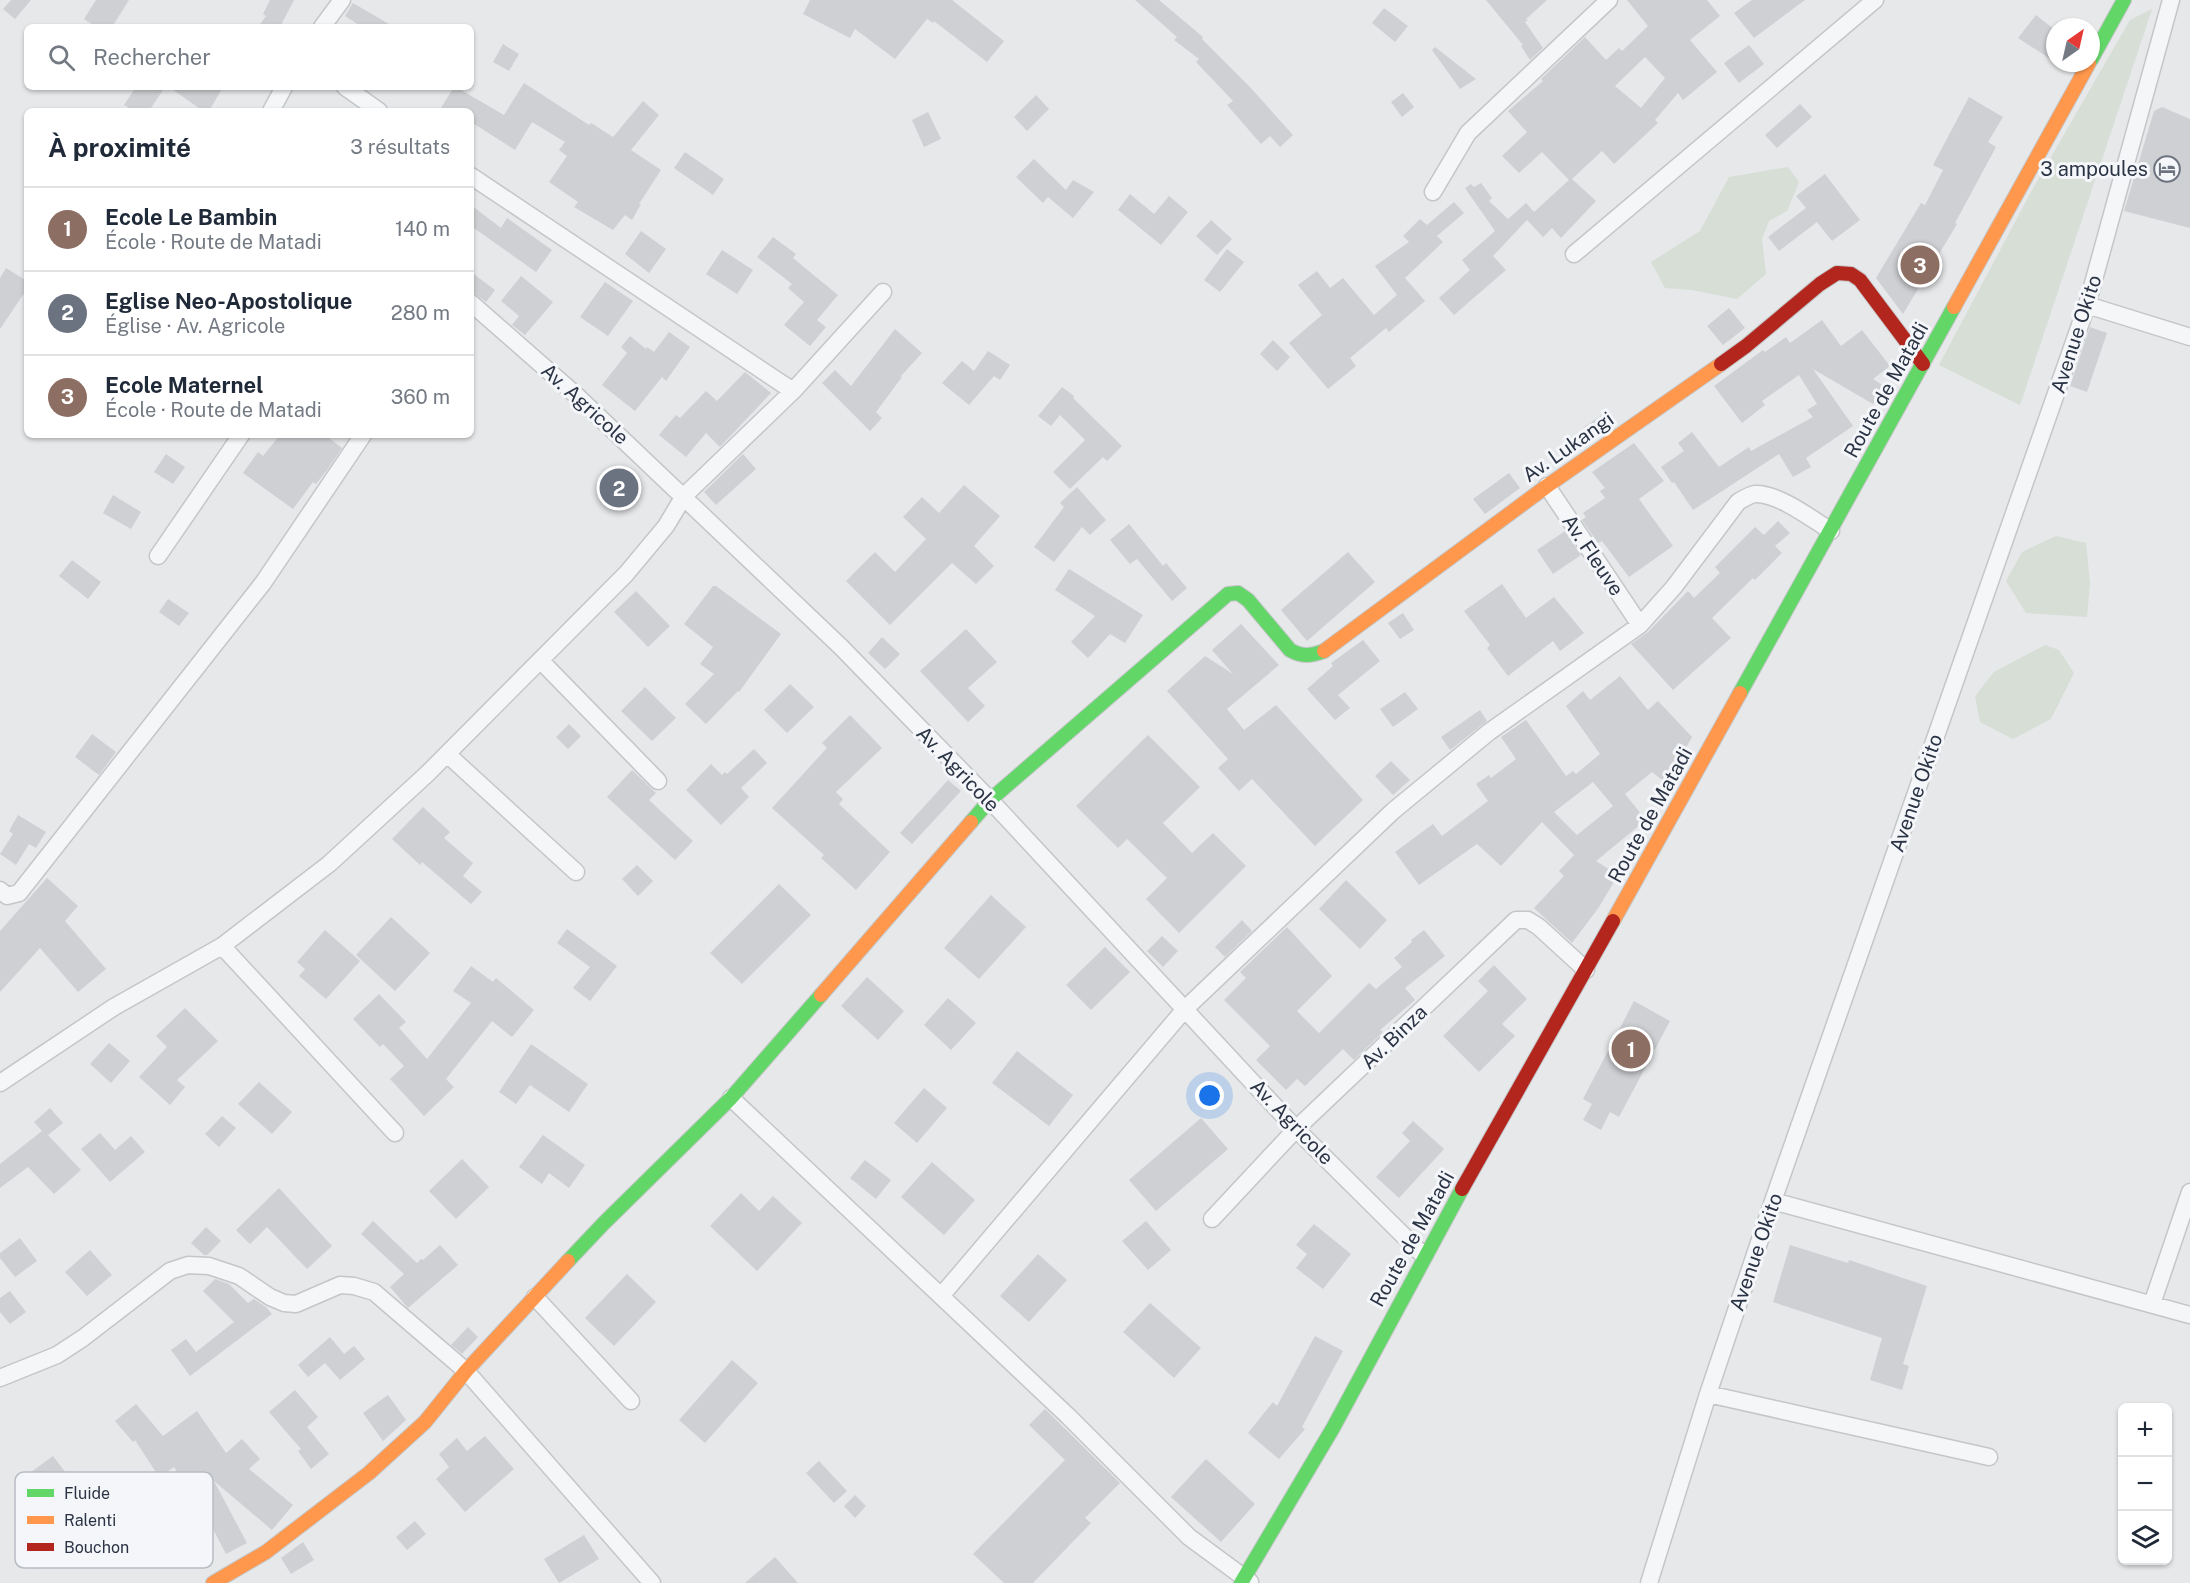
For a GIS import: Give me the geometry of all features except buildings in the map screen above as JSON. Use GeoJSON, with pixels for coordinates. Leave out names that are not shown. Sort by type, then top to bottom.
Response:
{"type":"FeatureCollection","features":[{"type":"Feature","properties":{"kind":"street"},"geometry":{"type":"LineString","coordinates":[[324,24],[342,0]]}},
{"type":"Feature","properties":{"kind":"street"},"geometry":{"type":"LineString","coordinates":[[1433,192],[1468,134],[1609,0]]}},
{"type":"Feature","properties":{"kind":"street"},"geometry":{"type":"LineString","coordinates":[[1574,254],[1875,0]]}},
{"type":"Feature","properties":{"kind":"street","name":"Route de Matadi"},"geometry":{"type":"LineString","coordinates":[[2100,43],[2124,0]]}},
{"type":"Feature","properties":{"kind":"street","name":"Avenue Okito"},"geometry":{"type":"LineString","coordinates":[[1649,1583],[1708,1394],[1773,1201],[2087,305],[2172,0]]}},
{"type":"Feature","properties":{"kind":"street","name":"Route de Matadi"},"geometry":{"type":"LineString","coordinates":[[1246,1581],[1314,1464],[1424,1256],[1831,531],[2084,72]]}},
{"type":"Feature","properties":{"kind":"street"},"geometry":{"type":"LineString","coordinates":[[273,108],[282,90]]}},
{"type":"Feature","properties":{"kind":"street"},"geometry":{"type":"LineString","coordinates":[[349,90],[375,108]]}},
{"type":"Feature","properties":{"kind":"street"},"geometry":{"type":"LineString","coordinates":[[474,178],[793,391]]}},
{"type":"Feature","properties":{"kind":"street","name":"Av. Lukangi"},"geometry":{"type":"LineString","coordinates":[[990,801],[1228,594],[1238,592],[1248,600],[1290,650],[1298,656],[1306,657],[1324,651],[1547,486],[1746,346],[1820,284],[1837,273],[1851,274],[1860,280],[1923,364]]}},
{"type":"Feature","properties":{"kind":"street"},"geometry":{"type":"LineString","coordinates":[[0,1083],[114,1006],[222,946],[329,864],[447,754],[626,574],[666,526],[684,496],[793,391],[883,292]]}},
{"type":"Feature","properties":{"kind":"street"},"geometry":{"type":"LineString","coordinates":[[2087,305],[2190,337]]}},
{"type":"Feature","properties":{"kind":"street","name":"Av. Agricole"},"geometry":{"type":"LineString","coordinates":[[474,306],[577,396],[841,647],[990,801],[1296,1130],[1424,1256]]}},
{"type":"Feature","properties":{"kind":"street"},"geometry":{"type":"LineString","coordinates":[[158,556],[239,438]]}},
{"type":"Feature","properties":{"kind":"street"},"geometry":{"type":"LineString","coordinates":[[0,890],[7,896],[19,893],[263,583],[361,438]]}},
{"type":"Feature","properties":{"kind":"street","name":"Av. Fleuve"},"geometry":{"type":"LineString","coordinates":[[1547,486],[1640,625]]}},
{"type":"Feature","properties":{"kind":"street"},"geometry":{"type":"LineString","coordinates":[[941,1296],[1185,1009],[1393,811],[1489,732],[1640,625],[1674,587],[1737,502],[1753,494],[1767,496],[1790,506],[1831,531]]}},
{"type":"Feature","properties":{"kind":"street"},"geometry":{"type":"LineString","coordinates":[[541,661],[658,781]]}},
{"type":"Feature","properties":{"kind":"street"},"geometry":{"type":"LineString","coordinates":[[447,754],[576,872]]}},
{"type":"Feature","properties":{"kind":"street"},"geometry":{"type":"LineString","coordinates":[[213,1583],[266,1552],[369,1473],[425,1422],[466,1371],[603,1224],[731,1098],[990,801]]}},
{"type":"Feature","properties":{"kind":"street","name":"Av. Binza"},"geometry":{"type":"LineString","coordinates":[[1212,1219],[1296,1130],[1516,920],[1528,920],[1539,927],[1586,970]]}},
{"type":"Feature","properties":{"kind":"street"},"geometry":{"type":"LineString","coordinates":[[222,946],[395,1133]]}},
{"type":"Feature","properties":{"kind":"street"},"geometry":{"type":"LineString","coordinates":[[731,1098],[1068,1416],[1189,1537],[1246,1581]]}},
{"type":"Feature","properties":{"kind":"street"},"geometry":{"type":"LineString","coordinates":[[2152,1304],[2190,1192]]}},
{"type":"Feature","properties":{"kind":"street"},"geometry":{"type":"LineString","coordinates":[[1773,1201],[2190,1315]]}},
{"type":"Feature","properties":{"kind":"street"},"geometry":{"type":"LineString","coordinates":[[0,1378],[57,1355],[83,1338],[170,1271],[188,1265],[209,1266],[238,1276],[270,1297],[284,1303],[296,1304],[340,1285],[354,1286],[374,1292],[466,1371],[652,1583]]}},
{"type":"Feature","properties":{"kind":"street"},"geometry":{"type":"LineString","coordinates":[[535,1297],[631,1401]]}},
{"type":"Feature","properties":{"kind":"street"},"geometry":{"type":"LineString","coordinates":[[1708,1394],[1989,1457]]}},
{"type":"Feature","properties":{"kind":"shaded area"},"geometry":{"type":"Polygon","coordinates":[[[2152,9],[2020,405],[1939,365],[2032,190],[2130,20],[2152,9]]]}},
{"type":"Feature","properties":{"kind":"shaded area"},"geometry":{"type":"Polygon","coordinates":[[[1788,167],[1799,182],[1787,211],[1769,221],[1762,239],[1766,274],[1737,299],[1692,290],[1665,288],[1651,262],[1700,231],[1729,177],[1788,167]]]}},
{"type":"Feature","properties":{"kind":"shaded area"},"geometry":{"type":"Polygon","coordinates":[[[2056,536],[2086,543],[2090,583],[2087,617],[2026,613],[2006,581],[2022,552],[2056,536]]]}},
{"type":"Feature","properties":{"kind":"shaded area"},"geometry":{"type":"Polygon","coordinates":[[[2045,645],[2059,650],[2074,673],[2051,719],[2013,739],[1980,722],[1975,696],[1994,672],[2045,645]]]}},
{"type":"Feature","properties":{"kind":"traffic: fast"},"geometry":{"type":"LineString","coordinates":[[2100,44],[2124,0]]}},
{"type":"Feature","properties":{"kind":"traffic: fast"},"geometry":{"type":"LineString","coordinates":[[1740,693],[1954,307]]}},
{"type":"Feature","properties":{"kind":"traffic: fast"},"geometry":{"type":"LineString","coordinates":[[971,822],[990,800],[1228,594],[1238,593],[1248,600],[1290,650],[1307,655],[1324,651]]}},
{"type":"Feature","properties":{"kind":"traffic: fast"},"geometry":{"type":"LineString","coordinates":[[568,1261],[731,1098],[821,995]]}},
{"type":"Feature","properties":{"kind":"traffic: fast"},"geometry":{"type":"LineString","coordinates":[[1241,1583],[1333,1428],[1462,1189]]}},
{"type":"Feature","properties":{"kind":"traffic: slow"},"geometry":{"type":"LineString","coordinates":[[1954,307],[2084,72]]}},
{"type":"Feature","properties":{"kind":"traffic: slow"},"geometry":{"type":"LineString","coordinates":[[1324,651],[1547,486],[1721,364]]}},
{"type":"Feature","properties":{"kind":"traffic: slow"},"geometry":{"type":"LineString","coordinates":[[1613,921],[1740,693]]}},
{"type":"Feature","properties":{"kind":"traffic: slow"},"geometry":{"type":"LineString","coordinates":[[821,995],[971,822]]}},
{"type":"Feature","properties":{"kind":"traffic: slow"},"geometry":{"type":"LineString","coordinates":[[213,1583],[266,1552],[369,1473],[425,1422],[466,1371],[568,1261]]}},
{"type":"Feature","properties":{"kind":"traffic: jam"},"geometry":{"type":"LineString","coordinates":[[1721,364],[1820,284],[1837,273],[1851,274],[1860,280],[1923,364]]}},
{"type":"Feature","properties":{"kind":"traffic: jam"},"geometry":{"type":"LineString","coordinates":[[1462,1189],[1613,921]]}},
{"type":"Feature","properties":{"kind":"place","name":"3 ampoules"},"geometry":{"type":"Point","coordinates":[2167,169]}},
{"type":"Feature","properties":{"kind":"place","name":"Ecole Maternel"},"geometry":{"type":"Point","coordinates":[1920,265]}},
{"type":"Feature","properties":{"kind":"place","name":"Eglise Neo-Apostolique"},"geometry":{"type":"Point","coordinates":[619,488]}},
{"type":"Feature","properties":{"kind":"place","name":"Ecole Le Bambin"},"geometry":{"type":"Point","coordinates":[1631,1049]}}]}
